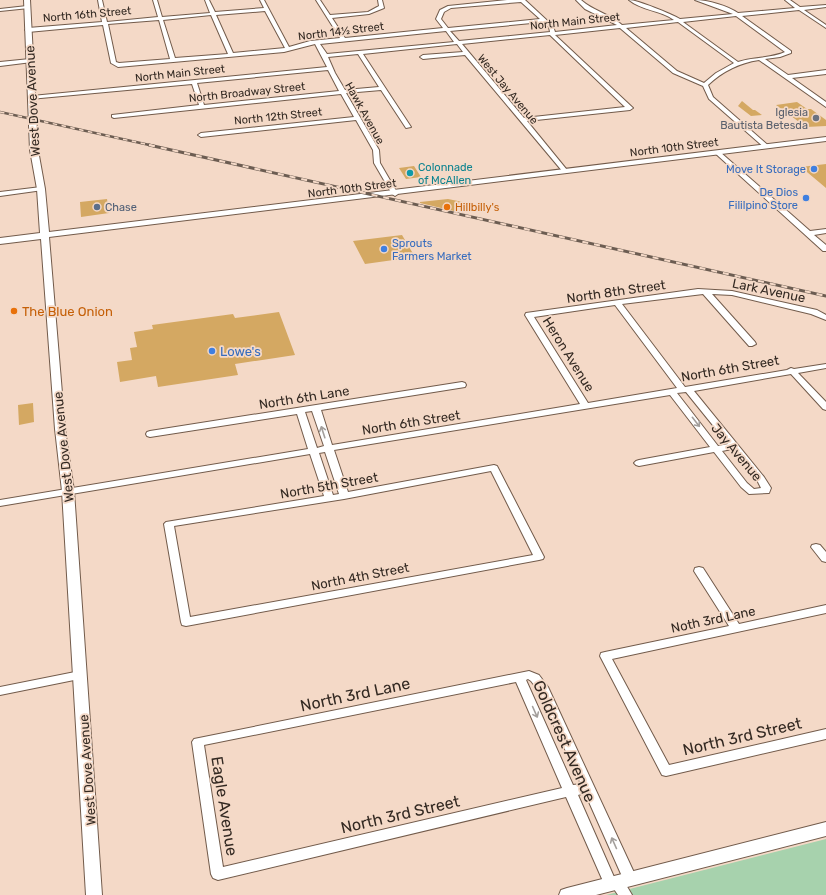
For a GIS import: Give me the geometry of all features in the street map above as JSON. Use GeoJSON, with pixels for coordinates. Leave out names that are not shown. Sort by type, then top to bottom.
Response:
{"type":"FeatureCollection","features":[{"type":"Feature","properties":{"kind":"main road","name":"West Dove Avenue"},"geometry":{"type":"LineString","coordinates":[[27,4],[34,150],[41,189],[60,430],[68,491],[94,895]]}},
{"type":"Feature","properties":{"kind":"main road","name":"North 10th Street"},"geometry":{"type":"LineString","coordinates":[[0,241],[395,194],[565,171],[826,139]]}},
{"type":"Feature","properties":{"kind":"main road"},"geometry":{"type":"LineString","coordinates":[[567,895],[621,885],[826,829]]}},
{"type":"Feature","properties":{"kind":"street"},"geometry":{"type":"LineString","coordinates":[[100,0],[104,23]]}},
{"type":"Feature","properties":{"kind":"street"},"geometry":{"type":"LineString","coordinates":[[155,0],[173,60]]}},
{"type":"Feature","properties":{"kind":"street"},"geometry":{"type":"LineString","coordinates":[[207,0],[231,55]]}},
{"type":"Feature","properties":{"kind":"street"},"geometry":{"type":"LineString","coordinates":[[262,0],[288,49]]}},
{"type":"Feature","properties":{"kind":"street"},"geometry":{"type":"LineString","coordinates":[[318,0],[344,40]]}},
{"type":"Feature","properties":{"kind":"street"},"geometry":{"type":"LineString","coordinates":[[329,17],[372,12],[382,7],[380,0]]}},
{"type":"Feature","properties":{"kind":"street"},"geometry":{"type":"LineString","coordinates":[[522,0],[544,20],[553,30],[552,33],[630,108],[522,120]]}},
{"type":"Feature","properties":{"kind":"street","name":"West Jay Avenue"},"geometry":{"type":"LineString","coordinates":[[522,0],[453,6],[444,10],[438,16],[438,19],[456,43],[565,171]]}},
{"type":"Feature","properties":{"kind":"street"},"geometry":{"type":"LineString","coordinates":[[578,0],[587,8],[620,26],[675,72],[705,85],[711,98],[768,147]]}},
{"type":"Feature","properties":{"kind":"street"},"geometry":{"type":"LineString","coordinates":[[631,0],[640,5],[671,15],[738,63]]}},
{"type":"Feature","properties":{"kind":"street"},"geometry":{"type":"LineString","coordinates":[[697,0],[724,8],[737,14],[790,52],[782,55],[738,63],[724,68],[705,85]]}},
{"type":"Feature","properties":{"kind":"street"},"geometry":{"type":"LineString","coordinates":[[786,0],[800,8],[826,28]]}},
{"type":"Feature","properties":{"kind":"street"},"geometry":{"type":"LineString","coordinates":[[0,10],[27,4]]}},
{"type":"Feature","properties":{"kind":"street"},"geometry":{"type":"LineString","coordinates":[[724,8],[740,6]]}},
{"type":"Feature","properties":{"kind":"street","name":"North Main Street"},"geometry":{"type":"LineString","coordinates":[[325,56],[826,6]]}},
{"type":"Feature","properties":{"kind":"street","name":"North 16th Street"},"geometry":{"type":"LineString","coordinates":[[28,30],[267,9]]}},
{"type":"Feature","properties":{"kind":"street","name":"North 14½ Street"},"geometry":{"type":"LineString","coordinates":[[104,23],[114,63],[116,65],[231,55],[288,49],[317,43],[544,20]]}},
{"type":"Feature","properties":{"kind":"street","name":"Hawk Avenue"},"geometry":{"type":"LineString","coordinates":[[317,43],[325,56],[329,68],[342,92],[376,150],[377,163],[395,194]]}},
{"type":"Feature","properties":{"kind":"street"},"geometry":{"type":"LineString","coordinates":[[359,52],[408,126]]}},
{"type":"Feature","properties":{"kind":"street"},"geometry":{"type":"LineString","coordinates":[[423,57],[465,53]]}},
{"type":"Feature","properties":{"kind":"street"},"geometry":{"type":"LineString","coordinates":[[760,58],[826,105]]}},
{"type":"Feature","properties":{"kind":"street"},"geometry":{"type":"LineString","coordinates":[[0,64],[30,61]]}},
{"type":"Feature","properties":{"kind":"street","name":"North Main Street"},"geometry":{"type":"LineString","coordinates":[[32,98],[329,68]]}},
{"type":"Feature","properties":{"kind":"street"},"geometry":{"type":"LineString","coordinates":[[786,77],[826,72]]}},
{"type":"Feature","properties":{"kind":"street"},"geometry":{"type":"LineString","coordinates":[[194,82],[202,106]]}},
{"type":"Feature","properties":{"kind":"street","name":"North Broadway Street"},"geometry":{"type":"LineString","coordinates":[[114,116],[382,88]]}},
{"type":"Feature","properties":{"kind":"street","name":"North 12th Street"},"geometry":{"type":"LineString","coordinates":[[201,135],[357,118]]}},
{"type":"Feature","properties":{"kind":"street"},"geometry":{"type":"LineString","coordinates":[[718,153],[826,249]]}},
{"type":"Feature","properties":{"kind":"street"},"geometry":{"type":"LineString","coordinates":[[0,194],[41,189]]}},
{"type":"Feature","properties":{"kind":"street"},"geometry":{"type":"LineString","coordinates":[[809,233],[826,231]]}},
{"type":"Feature","properties":{"kind":"street"},"geometry":{"type":"LineString","coordinates":[[705,291],[752,344]]}},
{"type":"Feature","properties":{"kind":"street","name":"North 8th Street"},"geometry":{"type":"LineString","coordinates":[[530,315],[705,291]]}},
{"type":"Feature","properties":{"kind":"street","name":"Lark Avenue"},"geometry":{"type":"LineString","coordinates":[[705,291],[732,293],[814,312],[826,318]]}},
{"type":"Feature","properties":{"kind":"street","name":"Jay Avenue"},"geometry":{"type":"LineString","coordinates":[[617,303],[761,479],[766,491],[757,493],[748,489],[672,392]]}},
{"type":"Feature","properties":{"kind":"street","name":"Heron Avenue"},"geometry":{"type":"LineString","coordinates":[[530,315],[586,406]]}},
{"type":"Feature","properties":{"kind":"street","name":"North 6th Street"},"geometry":{"type":"LineString","coordinates":[[0,503],[672,392],[791,370],[826,366]]}},
{"type":"Feature","properties":{"kind":"street"},"geometry":{"type":"LineString","coordinates":[[791,370],[825,405]]}},
{"type":"Feature","properties":{"kind":"street","name":"North 6th Lane"},"geometry":{"type":"LineString","coordinates":[[150,434],[462,385]]}},
{"type":"Feature","properties":{"kind":"street"},"geometry":{"type":"LineString","coordinates":[[316,409],[344,496]]}},
{"type":"Feature","properties":{"kind":"street"},"geometry":{"type":"LineString","coordinates":[[300,411],[329,498]]}},
{"type":"Feature","properties":{"kind":"street"},"geometry":{"type":"LineString","coordinates":[[639,462],[734,446]]}},
{"type":"Feature","properties":{"kind":"street","name":"North 5th Street"},"geometry":{"type":"LineString","coordinates":[[186,622],[169,524],[344,496],[494,468],[539,557]]}},
{"type":"Feature","properties":{"kind":"street"},"geometry":{"type":"LineString","coordinates":[[816,547],[826,559]]}},
{"type":"Feature","properties":{"kind":"street","name":"North 4th Street"},"geometry":{"type":"LineString","coordinates":[[186,622],[539,557]]}},
{"type":"Feature","properties":{"kind":"street"},"geometry":{"type":"LineString","coordinates":[[699,571],[736,628]]}},
{"type":"Feature","properties":{"kind":"street","name":"Noth 3rd Lane"},"geometry":{"type":"LineString","coordinates":[[666,771],[605,656],[826,609]]}},
{"type":"Feature","properties":{"kind":"street"},"geometry":{"type":"LineString","coordinates":[[0,691],[80,675]]}},
{"type":"Feature","properties":{"kind":"street","name":"North 3rd Lane"},"geometry":{"type":"LineString","coordinates":[[198,742],[519,676]]}},
{"type":"Feature","properties":{"kind":"street","name":"Goldcrest Avenue"},"geometry":{"type":"LineString","coordinates":[[519,676],[529,676],[539,682],[588,788],[621,885],[571,792],[519,676]]}},
{"type":"Feature","properties":{"kind":"street","name":"North 3rd Street"},"geometry":{"type":"LineString","coordinates":[[666,771],[826,734]]}},
{"type":"Feature","properties":{"kind":"street","name":"Eagle Avenue"},"geometry":{"type":"LineString","coordinates":[[198,742],[218,874]]}},
{"type":"Feature","properties":{"kind":"street","name":"North 3rd Street"},"geometry":{"type":"LineString","coordinates":[[218,874],[588,788]]}},
{"type":"Feature","properties":{"kind":"green space"},"geometry":{"type":"Polygon","coordinates":[[[826,839],[826,895],[606,895],[826,839]]]}},
{"type":"Feature","properties":{"kind":"building"},"geometry":{"type":"Polygon","coordinates":[[[742,101],[762,115],[751,116],[738,106],[742,101]]]}},
{"type":"Feature","properties":{"kind":"building"},"geometry":{"type":"Polygon","coordinates":[[[797,102],[807,109],[811,109],[826,120],[826,126],[806,127],[776,105],[797,102]]]}},
{"type":"Feature","properties":{"kind":"building"},"geometry":{"type":"Polygon","coordinates":[[[826,164],[826,188],[801,167],[826,164]]]}},
{"type":"Feature","properties":{"kind":"building","name":"Colonnade of McAllen"},"geometry":{"type":"Polygon","coordinates":[[[414,166],[421,177],[406,179],[399,168],[414,166]]]}},
{"type":"Feature","properties":{"kind":"building","name":"Chase"},"geometry":{"type":"Polygon","coordinates":[[[107,199],[109,213],[81,217],[80,202],[107,199]]]}},
{"type":"Feature","properties":{"kind":"building","name":"Hillbilly's"},"geometry":{"type":"Polygon","coordinates":[[[448,199],[463,202],[454,211],[420,203],[420,202],[448,199]]]}},
{"type":"Feature","properties":{"kind":"building","name":"Sprouts Farmers Market"},"geometry":{"type":"Polygon","coordinates":[[[402,235],[415,257],[365,264],[353,241],[402,235]]]}},
{"type":"Feature","properties":{"kind":"building","name":"Lowe's"},"geometry":{"type":"Polygon","coordinates":[[[279,312],[295,355],[235,364],[238,375],[158,387],[156,376],[120,382],[117,362],[132,360],[130,348],[137,347],[134,332],[153,329],[152,325],[233,314],[235,318],[279,312]]]}},
{"type":"Feature","properties":{"kind":"building"},"geometry":{"type":"Polygon","coordinates":[[[33,403],[34,422],[19,425],[18,405],[33,403]]]}},
{"type":"Feature","properties":{"kind":"railway"},"geometry":{"type":"LineString","coordinates":[[0,112],[154,146]]}},
{"type":"Feature","properties":{"kind":"railway"},"geometry":{"type":"LineString","coordinates":[[149,145],[826,296]]}},
{"type":"Feature","properties":{"kind":"place","name":"Iglesia Bautista Betesda"},"geometry":{"type":"Point","coordinates":[816,118]}},
{"type":"Feature","properties":{"kind":"place","name":"Move It Storage"},"geometry":{"type":"Point","coordinates":[814,169]}},
{"type":"Feature","properties":{"kind":"place","name":"Colonnade of McAllen"},"geometry":{"type":"Point","coordinates":[410,173]}},
{"type":"Feature","properties":{"kind":"place","name":"De Dios Fililpino Store"},"geometry":{"type":"Point","coordinates":[806,198]}},
{"type":"Feature","properties":{"kind":"place","name":"Chase"},"geometry":{"type":"Point","coordinates":[97,207]}},
{"type":"Feature","properties":{"kind":"place","name":"Hillbilly's"},"geometry":{"type":"Point","coordinates":[447,207]}},
{"type":"Feature","properties":{"kind":"place","name":"Sprouts Farmers Market"},"geometry":{"type":"Point","coordinates":[384,249]}},
{"type":"Feature","properties":{"kind":"place","name":"The Blue Onion"},"geometry":{"type":"Point","coordinates":[14,311]}},
{"type":"Feature","properties":{"kind":"place","name":"Lowe's"},"geometry":{"type":"Point","coordinates":[212,351]}}]}
